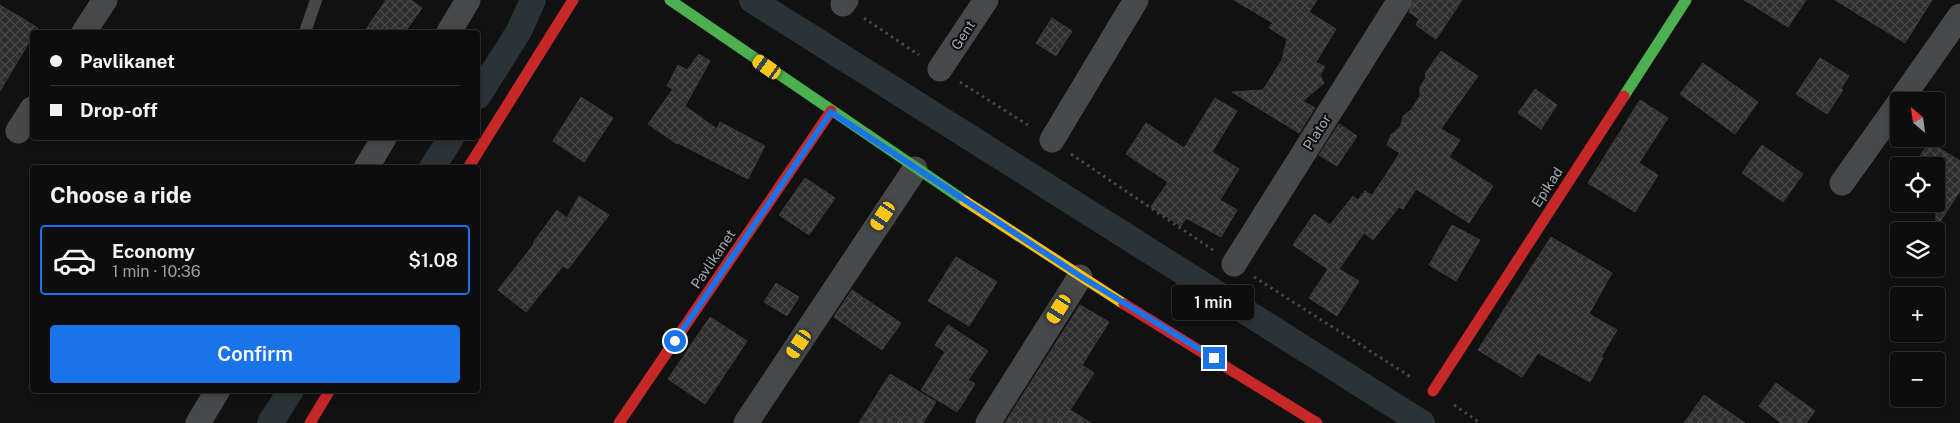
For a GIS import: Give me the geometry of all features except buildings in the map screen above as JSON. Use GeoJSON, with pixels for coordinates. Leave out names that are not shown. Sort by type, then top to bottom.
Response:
{"type":"FeatureCollection","features":[{"type":"Feature","properties":{"kind":"street"},"geometry":{"type":"LineString","coordinates":[[85,30],[105,0]]}},
{"type":"Feature","properties":{"kind":"street"},"geometry":{"type":"LineString","coordinates":[[450,30],[468,0]]}},
{"type":"Feature","properties":{"kind":"street"},"geometry":{"type":"LineString","coordinates":[[470,165],[573,0]]}},
{"type":"Feature","properties":{"kind":"street"},"geometry":{"type":"LineString","coordinates":[[670,0],[915,169],[1080,276],[1318,423]]}},
{"type":"Feature","properties":{"kind":"street","name":"Gent"},"geometry":{"type":"LineString","coordinates":[[940,69],[986,0]]}},
{"type":"Feature","properties":{"kind":"street"},"geometry":{"type":"LineString","coordinates":[[1052,140],[1136,0]]}},
{"type":"Feature","properties":{"kind":"street","name":"Plator"},"geometry":{"type":"LineString","coordinates":[[1234,264],[1400,0]]}},
{"type":"Feature","properties":{"kind":"street","name":"Epikad"},"geometry":{"type":"LineString","coordinates":[[1433,391],[1686,0]]}},
{"type":"Feature","properties":{"kind":"street"},"geometry":{"type":"LineString","coordinates":[[1906,92],[1960,16]]}},
{"type":"Feature","properties":{"kind":"street","name":"Pavlikanet"},"geometry":{"type":"LineString","coordinates":[[619,423],[831,112]]}},
{"type":"Feature","properties":{"kind":"street"},"geometry":{"type":"LineString","coordinates":[[18,131],[30,113]]}},
{"type":"Feature","properties":{"kind":"street"},"geometry":{"type":"LineString","coordinates":[[1842,183],[1890,115]]}},
{"type":"Feature","properties":{"kind":"street"},"geometry":{"type":"LineString","coordinates":[[368,165],[383,140]]}},
{"type":"Feature","properties":{"kind":"street"},"geometry":{"type":"LineString","coordinates":[[746,423],[915,169]]}},
{"type":"Feature","properties":{"kind":"street"},"geometry":{"type":"LineString","coordinates":[[988,423],[1080,276]]}},
{"type":"Feature","properties":{"kind":"street"},"geometry":{"type":"LineString","coordinates":[[198,423],[216,393]]}},
{"type":"Feature","properties":{"kind":"street"},"geometry":{"type":"LineString","coordinates":[[310,423],[328,393]]}},
{"type":"Feature","properties":{"kind":"lane"},"geometry":{"type":"LineString","coordinates":[[306,30],[316,0]]}},
{"type":"Feature","properties":{"kind":"path"},"geometry":{"type":"LineString","coordinates":[[845,2],[940,69],[1052,140],[1234,264],[1480,423]]}},
{"type":"Feature","properties":{"kind":"waterway"},"geometry":{"type":"LineString","coordinates":[[480,93],[519,31],[533,0]]}},
{"type":"Feature","properties":{"kind":"waterway"},"geometry":{"type":"LineString","coordinates":[[752,0],[1422,423]]}},
{"type":"Feature","properties":{"kind":"waterway"},"geometry":{"type":"LineString","coordinates":[[434,165],[450,140]]}},
{"type":"Feature","properties":{"kind":"waterway"},"geometry":{"type":"LineString","coordinates":[[270,423],[289,393]]}},
{"type":"Feature","properties":{"kind":"traffic: fast"},"geometry":{"type":"LineString","coordinates":[[670,0],[965,201]]}},
{"type":"Feature","properties":{"kind":"traffic: fast"},"geometry":{"type":"LineString","coordinates":[[1624,96],[1686,0]]}},
{"type":"Feature","properties":{"kind":"traffic: slow"},"geometry":{"type":"LineString","coordinates":[[965,201],[1124,304]]}},
{"type":"Feature","properties":{"kind":"traffic: jam"},"geometry":{"type":"LineString","coordinates":[[470,165],[573,0]]}},
{"type":"Feature","properties":{"kind":"traffic: jam"},"geometry":{"type":"LineString","coordinates":[[1433,391],[1624,96]]}},
{"type":"Feature","properties":{"kind":"traffic: jam"},"geometry":{"type":"LineString","coordinates":[[619,423],[831,111]]}},
{"type":"Feature","properties":{"kind":"traffic: jam"},"geometry":{"type":"LineString","coordinates":[[1124,304],[1317,423]]}},
{"type":"Feature","properties":{"kind":"traffic: jam"},"geometry":{"type":"LineString","coordinates":[[310,423],[328,393]]}},
{"type":"Feature","properties":{"kind":"route"},"geometry":{"type":"LineString","coordinates":[[675,341],[831,112],[1080,276],[1214,358]]}}]}
